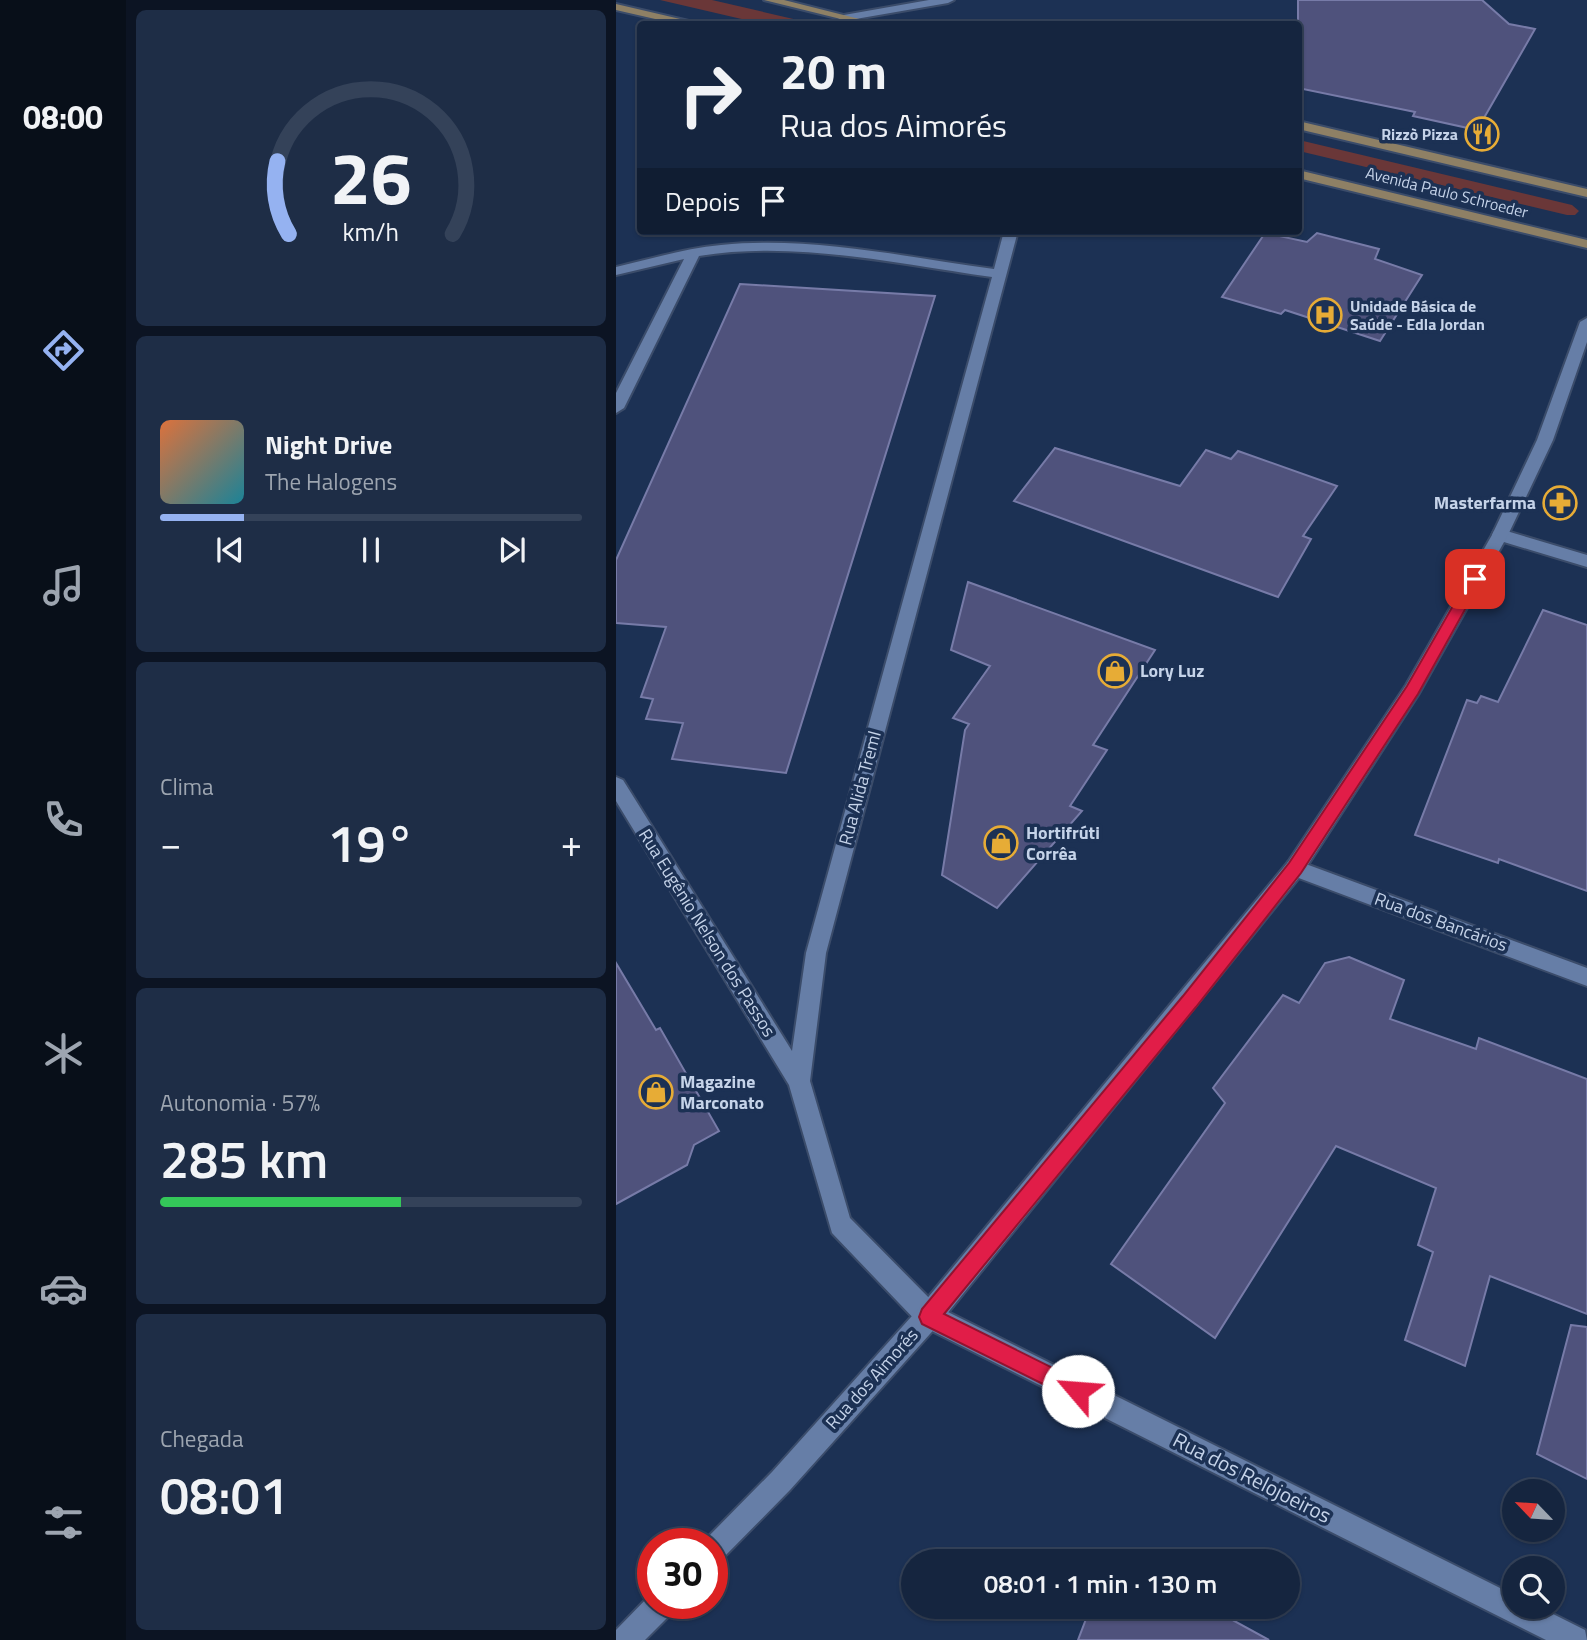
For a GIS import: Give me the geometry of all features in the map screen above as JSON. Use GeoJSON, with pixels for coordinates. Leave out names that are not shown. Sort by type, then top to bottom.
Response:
{"type":"FeatureCollection","features":[{"type":"Feature","properties":{"kind":"main road"},"geometry":{"type":"LineString","coordinates":[[770,0],[858,21]]}},
{"type":"Feature","properties":{"kind":"main road"},"geometry":{"type":"LineString","coordinates":[[616,7],[676,21]]}},
{"type":"Feature","properties":{"kind":"main road","name":"Avenida Paulo Schroeder"},"geometry":{"type":"LineString","coordinates":[[1302,126],[1587,193]]}},
{"type":"Feature","properties":{"kind":"main road","name":"Avenida Paulo Schroeder"},"geometry":{"type":"LineString","coordinates":[[1302,175],[1587,244]]}},
{"type":"Feature","properties":{"kind":"street"},"geometry":{"type":"LineString","coordinates":[[844,18],[948,0]]}},
{"type":"Feature","properties":{"kind":"street","name":"Rua Alida Treml"},"geometry":{"type":"LineString","coordinates":[[929,1317],[840,1225],[799,1081],[816,953],[1010,235]]}},
{"type":"Feature","properties":{"kind":"street"},"geometry":{"type":"LineString","coordinates":[[616,271],[694,253],[735,248],[790,247],[999,274]]}},
{"type":"Feature","properties":{"kind":"street"},"geometry":{"type":"LineString","coordinates":[[616,408],[694,253]]}},
{"type":"Feature","properties":{"kind":"street","name":"Rua dos Aimorés"},"geometry":{"type":"LineString","coordinates":[[728,1535],[929,1317],[1189,1002],[1295,868],[1412,690],[1500,535],[1545,440],[1587,322]]}},
{"type":"Feature","properties":{"kind":"street"},"geometry":{"type":"LineString","coordinates":[[1500,535],[1587,561]]}},
{"type":"Feature","properties":{"kind":"street","name":"Rua Eugênio Nelson dos Passos"},"geometry":{"type":"LineString","coordinates":[[616,785],[799,1081]]}},
{"type":"Feature","properties":{"kind":"street","name":"Rua dos Bancários"},"geometry":{"type":"LineString","coordinates":[[1295,868],[1587,977]]}},
{"type":"Feature","properties":{"kind":"street","name":"Rua dos Relojoeiros"},"geometry":{"type":"LineString","coordinates":[[929,1317],[1576,1640]]}},
{"type":"Feature","properties":{"kind":"street"},"geometry":{"type":"LineString","coordinates":[[626,1640],[646,1619]]}},
{"type":"Feature","properties":{"kind":"shaded area"},"geometry":{"type":"Polygon","coordinates":[[[660,0],[712,0],[802,21],[750,21],[660,0]]]}},
{"type":"Feature","properties":{"kind":"shaded area"},"geometry":{"type":"Polygon","coordinates":[[[1302,141],[1572,205],[1579,211],[1575,215],[1302,152],[1302,141]]]}},
{"type":"Feature","properties":{"kind":"building"},"geometry":{"type":"Polygon","coordinates":[[[1298,0],[1482,0],[1509,24],[1535,29],[1477,130],[1413,116],[1415,112],[1302,89],[1302,21],[1298,21],[1298,0]]]}},
{"type":"Feature","properties":{"kind":"building"},"geometry":{"type":"Polygon","coordinates":[[[1317,233],[1379,249],[1375,259],[1422,275],[1380,341],[1285,310],[1281,314],[1222,297],[1264,235],[1307,242],[1317,233]]]}},
{"type":"Feature","properties":{"kind":"building"},"geometry":{"type":"Polygon","coordinates":[[[740,284],[935,296],[786,773],[672,759],[683,723],[646,719],[653,699],[641,697],[666,627],[616,623],[616,560],[740,284]]]}},
{"type":"Feature","properties":{"kind":"building"},"geometry":{"type":"Polygon","coordinates":[[[1055,448],[1180,486],[1206,450],[1231,459],[1238,451],[1337,486],[1303,536],[1311,539],[1278,597],[1014,501],[1055,448]]]}},
{"type":"Feature","properties":{"kind":"building"},"geometry":{"type":"Polygon","coordinates":[[[968,582],[1155,650],[1093,745],[1107,750],[1070,806],[1082,811],[997,908],[942,875],[965,730],[969,724],[953,718],[990,666],[951,650],[968,582]]]}},
{"type":"Feature","properties":{"kind":"building"},"geometry":{"type":"Polygon","coordinates":[[[1543,610],[1587,625],[1587,891],[1499,859],[1498,863],[1415,835],[1467,700],[1477,703],[1481,696],[1498,702],[1543,610]]]}},
{"type":"Feature","properties":{"kind":"building"},"geometry":{"type":"Polygon","coordinates":[[[1349,957],[1404,980],[1390,1019],[1476,1049],[1479,1038],[1587,1079],[1587,1314],[1490,1276],[1465,1366],[1405,1340],[1433,1252],[1418,1245],[1436,1188],[1336,1146],[1215,1338],[1111,1264],[1225,1103],[1213,1088],[1283,995],[1299,1003],[1325,963],[1349,957]]]}},
{"type":"Feature","properties":{"kind":"building","name":"Magazine Marconato"},"geometry":{"type":"Polygon","coordinates":[[[616,963],[656,1030],[660,1028],[719,1131],[694,1145],[687,1165],[616,1204],[616,963]]]}},
{"type":"Feature","properties":{"kind":"building"},"geometry":{"type":"Polygon","coordinates":[[[1571,1325],[1587,1327],[1587,1479],[1537,1454],[1571,1325]]]}},
{"type":"Feature","properties":{"kind":"building"},"geometry":{"type":"Polygon","coordinates":[[[1086,1619],[1231,1619],[1269,1640],[1078,1640],[1086,1619]]]}},
{"type":"Feature","properties":{"kind":"place","name":"Rizzò Pizza"},"geometry":{"type":"Point","coordinates":[1482,134]}},
{"type":"Feature","properties":{"kind":"place","name":"Unidade Básica de Saúde - Edla Jordan"},"geometry":{"type":"Point","coordinates":[1325,315]}},
{"type":"Feature","properties":{"kind":"place","name":"Masterfarma"},"geometry":{"type":"Point","coordinates":[1560,503]}},
{"type":"Feature","properties":{"kind":"place","name":"Lory Luz"},"geometry":{"type":"Point","coordinates":[1115,671]}},
{"type":"Feature","properties":{"kind":"place","name":"Hortifrúti Corrêa"},"geometry":{"type":"Point","coordinates":[1001,843]}},
{"type":"Feature","properties":{"kind":"place","name":"Magazine Marconato"},"geometry":{"type":"Point","coordinates":[656,1092]}},
{"type":"Feature","properties":{"kind":"route"},"geometry":{"type":"LineString","coordinates":[[1078,1391],[929,1317],[1189,1002],[1295,868],[1412,690],[1475,579]]}}]}
